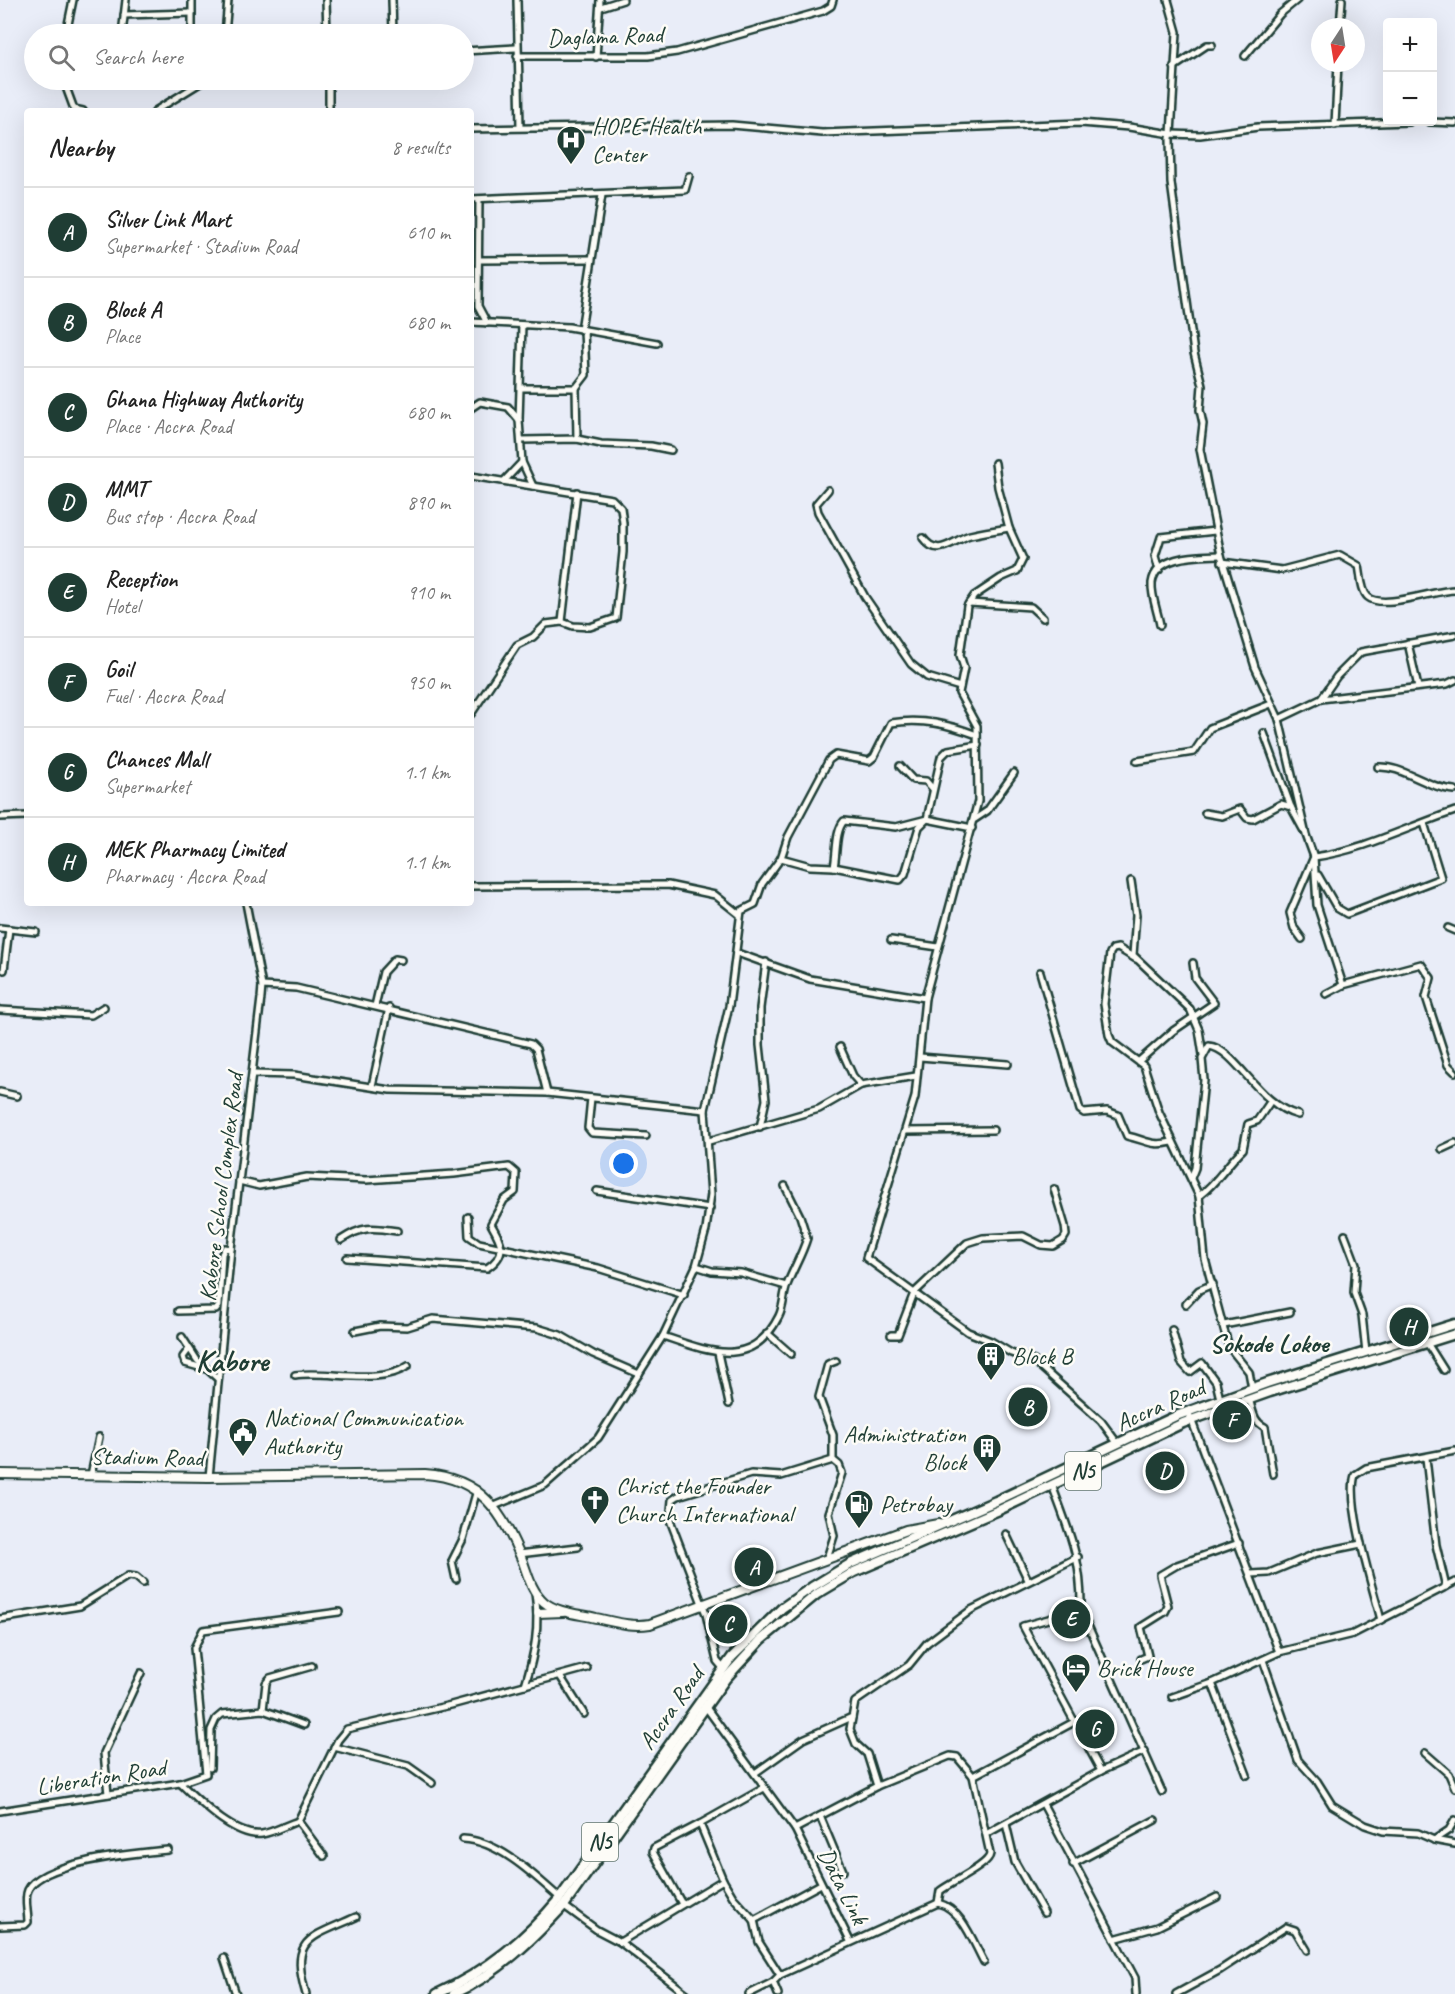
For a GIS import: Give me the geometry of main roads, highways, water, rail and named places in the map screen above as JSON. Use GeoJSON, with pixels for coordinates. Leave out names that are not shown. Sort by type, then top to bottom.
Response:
{"type":"FeatureCollection","features":[{"type":"Feature","properties":{"kind":"main road","name":"Accra Road"},"geometry":{"type":"LineString","coordinates":[[454,1994],[511,1958],[530,1943],[704,1705],[761,1640],[788,1616],[855,1572],[1052,1485],[1220,1399],[1455,1324]]}},
{"type":"Feature","properties":{"kind":"main road","name":"Accra Road"},"geometry":{"type":"LineString","coordinates":[[1190,1415],[1249,1399],[1455,1334]]}},
{"type":"Feature","properties":{"kind":"main road","name":"Accra Road"},"geometry":{"type":"LineString","coordinates":[[437,1994],[468,1978],[507,1952],[562,1902],[723,1668],[754,1633],[812,1587],[850,1564],[1121,1449]]}},
{"type":"Feature","properties":{"kind":"main road","name":"Stadium Road"},"geometry":{"type":"LineString","coordinates":[[0,1474],[209,1477],[425,1474],[448,1476],[467,1482],[492,1507],[519,1554],[535,1592],[549,1605],[567,1611]]}},
{"type":"Feature","properties":{"kind":"main road"},"geometry":{"type":"LineString","coordinates":[[538,1613],[567,1611],[641,1625],[892,1535],[942,1524]]}},
{"type":"Feature","properties":{"kind":"main road"},"geometry":{"type":"LineString","coordinates":[[892,1535],[925,1541]]}},
{"type":"Feature","properties":{"kind":"place","name":"HOPE Health Center"},"geometry":{"type":"Point","coordinates":[571,166]}},
{"type":"Feature","properties":{"kind":"place","name":"MEK Pharmacy Limited"},"geometry":{"type":"Point","coordinates":[1409,1327]}},
{"type":"Feature","properties":{"kind":"place","name":"Block B"},"geometry":{"type":"Point","coordinates":[991,1382]}},
{"type":"Feature","properties":{"kind":"place","name":"Block A"},"geometry":{"type":"Point","coordinates":[1028,1407]}},
{"type":"Feature","properties":{"kind":"place","name":"Goil"},"geometry":{"type":"Point","coordinates":[1232,1420]}},
{"type":"Feature","properties":{"kind":"place","name":"National Communication Authority"},"geometry":{"type":"Point","coordinates":[243,1458]}},
{"type":"Feature","properties":{"kind":"place","name":"MMT"},"geometry":{"type":"Point","coordinates":[1165,1471]}},
{"type":"Feature","properties":{"kind":"place","name":"Administration Block"},"geometry":{"type":"Point","coordinates":[987,1474]}},
{"type":"Feature","properties":{"kind":"place","name":"Christ the Founder Church International"},"geometry":{"type":"Point","coordinates":[595,1526]}},
{"type":"Feature","properties":{"kind":"place","name":"Petrobay"},"geometry":{"type":"Point","coordinates":[859,1530]}},
{"type":"Feature","properties":{"kind":"place","name":"Silver Link Mart"},"geometry":{"type":"Point","coordinates":[754,1567]}},
{"type":"Feature","properties":{"kind":"place","name":"Reception"},"geometry":{"type":"Point","coordinates":[1071,1619]}},
{"type":"Feature","properties":{"kind":"place","name":"Ghana Highway Authority"},"geometry":{"type":"Point","coordinates":[728,1624]}},
{"type":"Feature","properties":{"kind":"place","name":"Brick House"},"geometry":{"type":"Point","coordinates":[1076,1694]}},
{"type":"Feature","properties":{"kind":"place","name":"Chances Mall"},"geometry":{"type":"Point","coordinates":[1095,1729]}},
{"type":"Feature","properties":{"kind":"district","name":"Sokode Lokoe"},"geometry":{"type":"Point","coordinates":[1269,1343]}},
{"type":"Feature","properties":{"kind":"district","name":"Kabore"},"geometry":{"type":"Point","coordinates":[232,1361]}}]}
